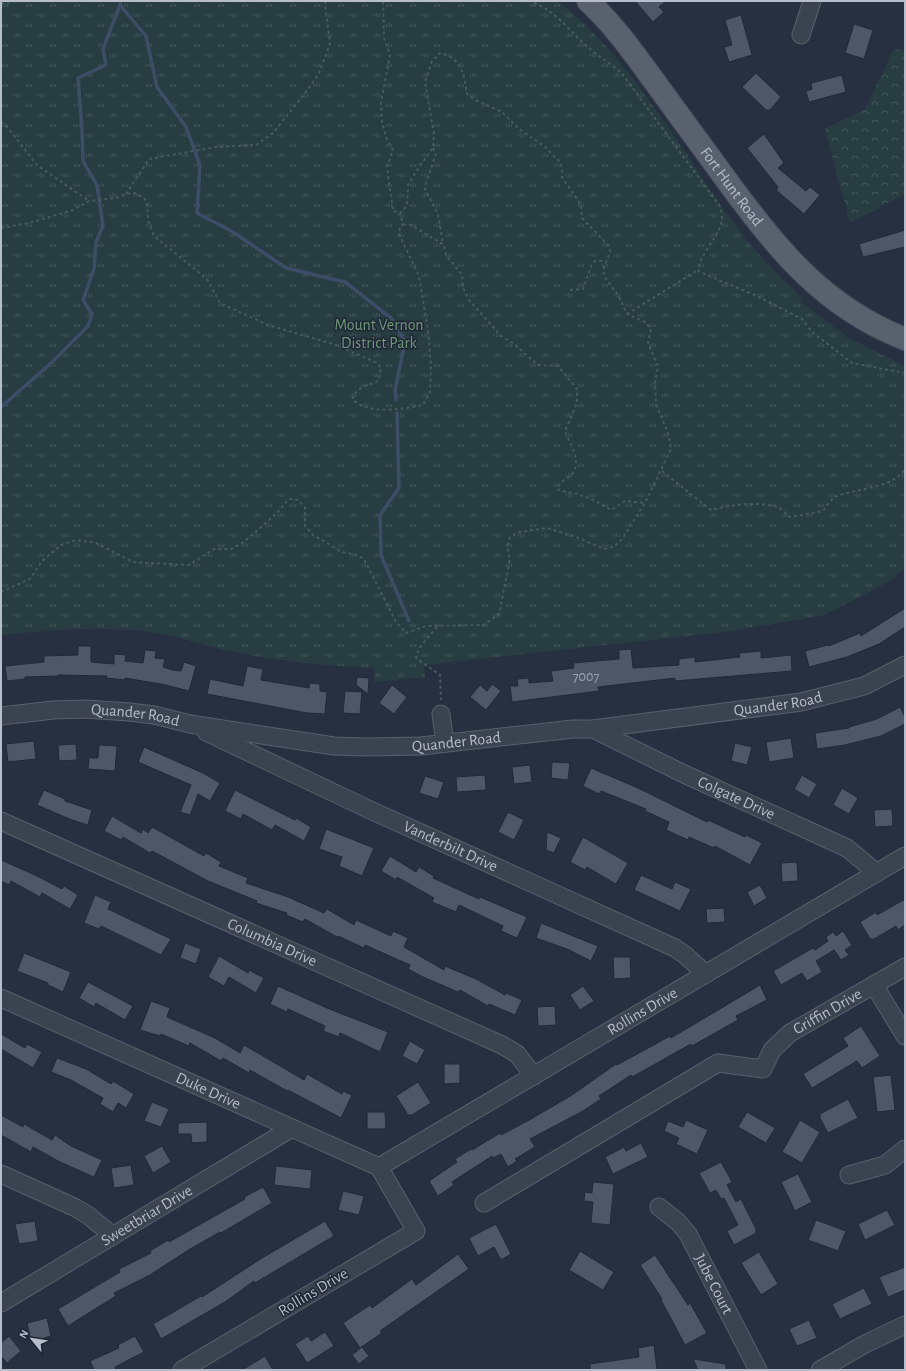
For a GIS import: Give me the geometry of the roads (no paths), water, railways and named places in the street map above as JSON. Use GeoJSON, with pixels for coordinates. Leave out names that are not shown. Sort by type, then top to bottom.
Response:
{"type":"FeatureCollection","features":[{"type":"Feature","properties":{"kind":"main road","name":"Fort Hunt Road"},"geometry":{"type":"LineString","coordinates":[[588,1],[620,35],[758,224],[792,262],[826,293],[860,316],[905,339]]}},
{"type":"Feature","properties":{"kind":"street"},"geometry":{"type":"LineString","coordinates":[[801,35],[812,1]]}},
{"type":"Feature","properties":{"kind":"street","name":"Quander Road"},"geometry":{"type":"LineString","coordinates":[[1,716],[54,710],[86,709],[154,715],[190,724],[334,746],[421,746],[573,729],[592,729],[801,702],[864,686],[905,665]]}},
{"type":"Feature","properties":{"kind":"street"},"geometry":{"type":"LineString","coordinates":[[442,714],[445,743]]}},
{"type":"Feature","properties":{"kind":"street","name":"Vanderbilt Drive"},"geometry":{"type":"LineString","coordinates":[[190,724],[368,809],[675,948],[706,974]]}},
{"type":"Feature","properties":{"kind":"street","name":"Colgate Drive"},"geometry":{"type":"LineString","coordinates":[[592,729],[684,774],[847,848],[877,872]]}},
{"type":"Feature","properties":{"kind":"street","name":"Columbia Drive"},"geometry":{"type":"LineString","coordinates":[[1,821],[502,1045],[517,1054],[534,1076]]}},
{"type":"Feature","properties":{"kind":"street","name":"Rollins Drive"},"geometry":{"type":"LineString","coordinates":[[189,1368],[416,1231],[379,1167],[905,856]]}},
{"type":"Feature","properties":{"kind":"street","name":"Griffin Drive"},"geometry":{"type":"LineString","coordinates":[[484,1203],[718,1063],[763,1069],[772,1050],[785,1037],[905,967]]}},
{"type":"Feature","properties":{"kind":"street"},"geometry":{"type":"LineString","coordinates":[[874,985],[905,1036]]}},
{"type":"Feature","properties":{"kind":"street","name":"Duke Drive"},"geometry":{"type":"LineString","coordinates":[[1,998],[379,1167]]}},
{"type":"Feature","properties":{"kind":"street","name":"Sweetbriar Drive"},"geometry":{"type":"LineString","coordinates":[[1,1303],[292,1128]]}},
{"type":"Feature","properties":{"kind":"street"},"geometry":{"type":"LineString","coordinates":[[849,1175],[885,1165],[905,1149]]}},
{"type":"Feature","properties":{"kind":"street"},"geometry":{"type":"LineString","coordinates":[[1,1174],[76,1208],[89,1216],[113,1236]]}},
{"type":"Feature","properties":{"kind":"street","name":"Jube Court"},"geometry":{"type":"LineString","coordinates":[[659,1207],[678,1222],[688,1234],[758,1370]]}},
{"type":"Feature","properties":{"kind":"street"},"geometry":{"type":"LineString","coordinates":[[820,1370],[865,1344],[905,1325]]}},
{"type":"Feature","properties":{"kind":"waterway"},"geometry":{"type":"LineString","coordinates":[[120,1],[120,5],[146,36],[157,87],[186,127],[200,165],[197,213],[233,232],[286,268],[345,282],[391,318],[405,342],[395,390],[396,400]]}},
{"type":"Feature","properties":{"kind":"waterway"},"geometry":{"type":"LineString","coordinates":[[1,407],[49,365],[88,326],[92,314],[83,300],[94,269],[96,242],[103,226],[97,185],[83,161],[78,78],[106,65],[103,49],[120,5]]}},
{"type":"Feature","properties":{"kind":"waterway"},"geometry":{"type":"LineString","coordinates":[[397,413],[399,488],[380,515],[381,555],[409,621]]}},
{"type":"Feature","properties":{"kind":"park label","name":"Mount Vernon District Park"},"geometry":{"type":"Point","coordinates":[379,334]}}]}
